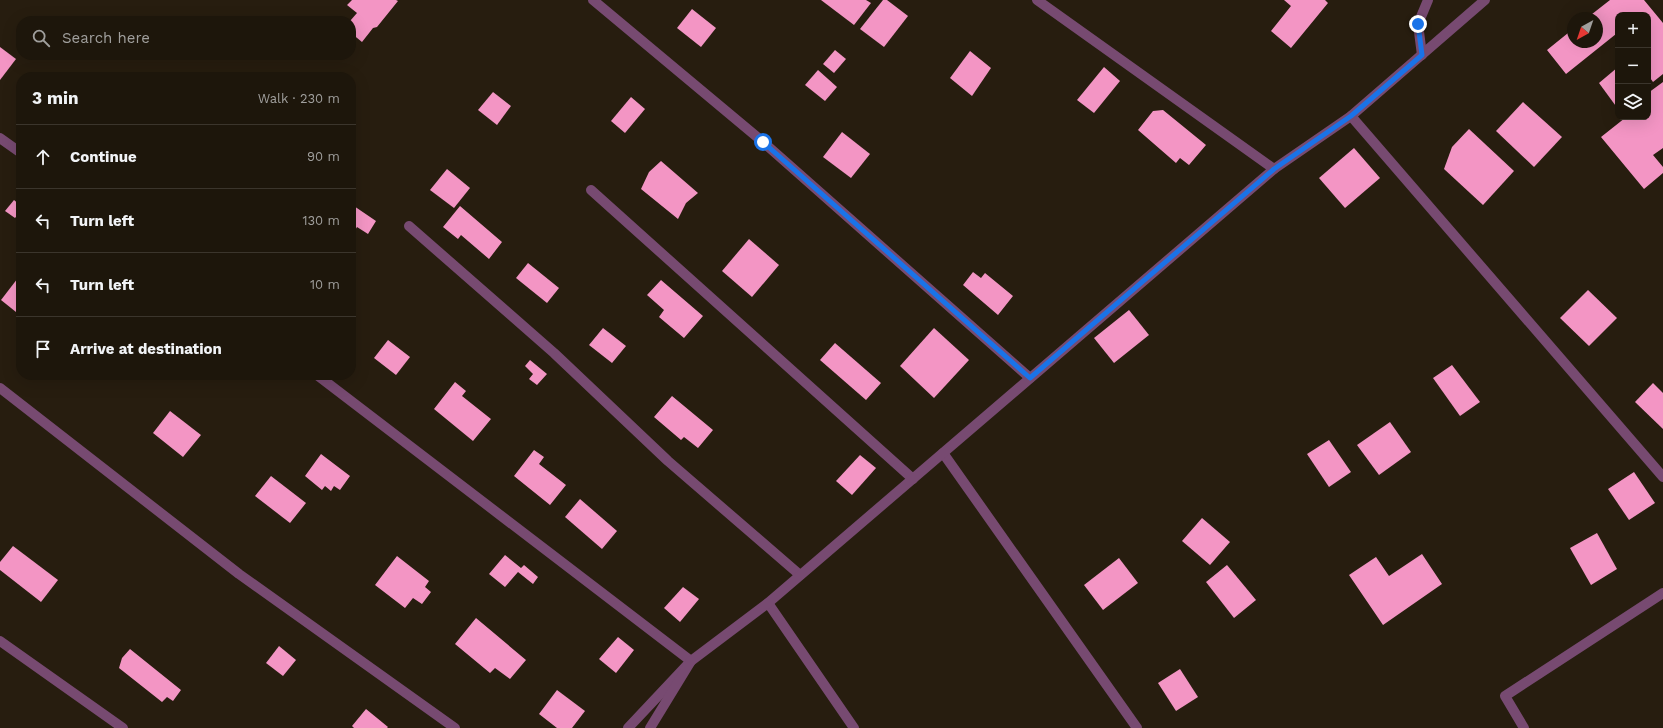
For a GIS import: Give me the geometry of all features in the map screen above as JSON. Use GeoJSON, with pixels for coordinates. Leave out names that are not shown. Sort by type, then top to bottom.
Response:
{"type":"FeatureCollection","features":[{"type":"Feature","properties":{"kind":"street"},"geometry":{"type":"LineString","coordinates":[[593,0],[763,142],[1030,378]]}},
{"type":"Feature","properties":{"kind":"street"},"geometry":{"type":"LineString","coordinates":[[1037,0],[1274,169]]}},
{"type":"Feature","properties":{"kind":"street"},"geometry":{"type":"LineString","coordinates":[[1422,55],[1418,24],[1428,0]]}},
{"type":"Feature","properties":{"kind":"street"},"geometry":{"type":"LineString","coordinates":[[628,728],[691,661],[768,603],[1274,169],[1351,116],[1485,0]]}},
{"type":"Feature","properties":{"kind":"street"},"geometry":{"type":"LineString","coordinates":[[1351,116],[1663,477]]}},
{"type":"Feature","properties":{"kind":"street"},"geometry":{"type":"LineString","coordinates":[[0,138],[16,149]]}},
{"type":"Feature","properties":{"kind":"street"},"geometry":{"type":"LineString","coordinates":[[590,190],[913,479]]}},
{"type":"Feature","properties":{"kind":"street"},"geometry":{"type":"LineString","coordinates":[[409,226],[554,353],[668,461],[800,575]]}},
{"type":"Feature","properties":{"kind":"street"},"geometry":{"type":"LineString","coordinates":[[324,380],[691,661]]}},
{"type":"Feature","properties":{"kind":"street"},"geometry":{"type":"LineString","coordinates":[[0,388],[238,574],[455,728]]}},
{"type":"Feature","properties":{"kind":"street"},"geometry":{"type":"LineString","coordinates":[[943,453],[1137,728]]}},
{"type":"Feature","properties":{"kind":"street"},"geometry":{"type":"LineString","coordinates":[[1524,728],[1505,696],[1663,593]]}},
{"type":"Feature","properties":{"kind":"street"},"geometry":{"type":"LineString","coordinates":[[768,603],[854,728]]}},
{"type":"Feature","properties":{"kind":"street"},"geometry":{"type":"LineString","coordinates":[[0,640],[123,728]]}},
{"type":"Feature","properties":{"kind":"street"},"geometry":{"type":"LineString","coordinates":[[650,728],[691,661]]}},
{"type":"Feature","properties":{"kind":"building"},"geometry":{"type":"Polygon","coordinates":[[[352,0],[398,1],[377,27],[373,28],[362,42],[356,37],[356,16],[354,16],[357,13],[347,5],[352,0]]]}},
{"type":"Feature","properties":{"kind":"building"},"geometry":{"type":"Polygon","coordinates":[[[821,0],[866,0],[871,3],[854,25],[821,0]]]}},
{"type":"Feature","properties":{"kind":"building"},"geometry":{"type":"Polygon","coordinates":[[[883,0],[887,0],[908,16],[884,47],[860,29],[883,0]]]}},
{"type":"Feature","properties":{"kind":"building"},"geometry":{"type":"Polygon","coordinates":[[[1284,0],[1325,0],[1328,3],[1291,48],[1271,31],[1291,6],[1284,0]]]}},
{"type":"Feature","properties":{"kind":"building"},"geometry":{"type":"Polygon","coordinates":[[[1610,0],[1644,0],[1663,23],[1663,74],[1653,82],[1651,79],[1651,12],[1615,12],[1615,35],[1603,44],[1603,12],[1595,12],[1610,0]]]}},
{"type":"Feature","properties":{"kind":"building"},"geometry":{"type":"Polygon","coordinates":[[[692,9],[716,28],[701,47],[677,28],[692,9]]]}},
{"type":"Feature","properties":{"kind":"building"},"geometry":{"type":"Polygon","coordinates":[[[1567,34],[1567,48],[1598,48],[1566,74],[1547,50],[1567,34]]]}},
{"type":"Feature","properties":{"kind":"building"},"geometry":{"type":"Polygon","coordinates":[[[0,47],[16,59],[0,80],[0,47]]]}},
{"type":"Feature","properties":{"kind":"building"},"geometry":{"type":"Polygon","coordinates":[[[835,50],[846,59],[834,73],[823,64],[835,50]]]}},
{"type":"Feature","properties":{"kind":"building"},"geometry":{"type":"Polygon","coordinates":[[[970,51],[991,68],[972,96],[950,78],[970,51]]]}},
{"type":"Feature","properties":{"kind":"building"},"geometry":{"type":"Polygon","coordinates":[[[1104,67],[1120,81],[1094,113],[1077,100],[1104,67]]]}},
{"type":"Feature","properties":{"kind":"building"},"geometry":{"type":"Polygon","coordinates":[[[818,70],[837,87],[825,101],[805,85],[818,70]]]}},
{"type":"Feature","properties":{"kind":"building"},"geometry":{"type":"Polygon","coordinates":[[[1615,70],[1615,105],[1599,83],[1615,70]]]}},
{"type":"Feature","properties":{"kind":"building"},"geometry":{"type":"Polygon","coordinates":[[[1663,82],[1663,148],[1653,155],[1663,167],[1663,173],[1644,189],[1601,137],[1622,120],[1651,120],[1651,91],[1663,82]]]}},
{"type":"Feature","properties":{"kind":"building"},"geometry":{"type":"Polygon","coordinates":[[[493,92],[511,106],[497,125],[478,110],[493,92]]]}},
{"type":"Feature","properties":{"kind":"building"},"geometry":{"type":"Polygon","coordinates":[[[631,97],[645,109],[625,133],[611,121],[631,97]]]}},
{"type":"Feature","properties":{"kind":"building"},"geometry":{"type":"Polygon","coordinates":[[[1523,102],[1562,137],[1534,167],[1496,131],[1523,102]]]}},
{"type":"Feature","properties":{"kind":"building"},"geometry":{"type":"Polygon","coordinates":[[[1163,110],[1206,145],[1189,165],[1180,158],[1176,163],[1138,130],[1153,111],[1163,110]]]}},
{"type":"Feature","properties":{"kind":"building"},"geometry":{"type":"Polygon","coordinates":[[[1469,129],[1514,171],[1483,205],[1444,169],[1452,147],[1469,129]]]}},
{"type":"Feature","properties":{"kind":"building"},"geometry":{"type":"Polygon","coordinates":[[[842,132],[870,154],[851,178],[823,157],[842,132]]]}},
{"type":"Feature","properties":{"kind":"building"},"geometry":{"type":"Polygon","coordinates":[[[1354,148],[1380,178],[1345,208],[1319,178],[1354,148]]]}},
{"type":"Feature","properties":{"kind":"building"},"geometry":{"type":"Polygon","coordinates":[[[661,161],[698,193],[686,203],[678,219],[641,189],[649,172],[661,161]]]}},
{"type":"Feature","properties":{"kind":"building"},"geometry":{"type":"Polygon","coordinates":[[[447,169],[470,188],[454,208],[430,190],[447,169]]]}},
{"type":"Feature","properties":{"kind":"building"},"geometry":{"type":"Polygon","coordinates":[[[14,200],[16,202],[15,218],[5,211],[14,200]]]}},
{"type":"Feature","properties":{"kind":"building"},"geometry":{"type":"Polygon","coordinates":[[[460,206],[502,242],[489,259],[461,235],[458,239],[443,227],[460,206]]]}},
{"type":"Feature","properties":{"kind":"building"},"geometry":{"type":"Polygon","coordinates":[[[356,207],[376,221],[368,234],[357,227],[356,229],[356,207]]]}},
{"type":"Feature","properties":{"kind":"building"},"geometry":{"type":"Polygon","coordinates":[[[749,239],[779,265],[752,297],[722,271],[749,239]]]}},
{"type":"Feature","properties":{"kind":"building"},"geometry":{"type":"Polygon","coordinates":[[[528,263],[559,288],[547,303],[516,278],[528,263]]]}},
{"type":"Feature","properties":{"kind":"building"},"geometry":{"type":"Polygon","coordinates":[[[973,272],[981,278],[985,273],[1013,296],[998,315],[963,285],[973,272]]]}},
{"type":"Feature","properties":{"kind":"building"},"geometry":{"type":"Polygon","coordinates":[[[16,280],[16,312],[1,300],[16,280]]]}},
{"type":"Feature","properties":{"kind":"building"},"geometry":{"type":"Polygon","coordinates":[[[661,280],[703,316],[684,338],[659,317],[664,310],[647,295],[661,280]]]}},
{"type":"Feature","properties":{"kind":"building"},"geometry":{"type":"Polygon","coordinates":[[[1588,290],[1617,318],[1589,346],[1560,318],[1588,290]]]}},
{"type":"Feature","properties":{"kind":"building"},"geometry":{"type":"Polygon","coordinates":[[[1129,310],[1149,335],[1114,363],[1094,338],[1129,310]]]}},
{"type":"Feature","properties":{"kind":"building"},"geometry":{"type":"Polygon","coordinates":[[[603,328],[626,346],[612,363],[589,345],[603,328]]]}},
{"type":"Feature","properties":{"kind":"building"},"geometry":{"type":"Polygon","coordinates":[[[934,328],[969,360],[934,398],[900,366],[934,328]]]}},
{"type":"Feature","properties":{"kind":"building"},"geometry":{"type":"Polygon","coordinates":[[[388,340],[410,357],[396,375],[374,358],[388,340]]]}},
{"type":"Feature","properties":{"kind":"building"},"geometry":{"type":"Polygon","coordinates":[[[835,343],[881,383],[866,400],[820,360],[835,343]]]}},
{"type":"Feature","properties":{"kind":"building"},"geometry":{"type":"Polygon","coordinates":[[[530,360],[547,374],[537,385],[529,379],[533,374],[525,366],[530,360]]]}},
{"type":"Feature","properties":{"kind":"building"},"geometry":{"type":"Polygon","coordinates":[[[1452,365],[1480,402],[1460,416],[1433,378],[1452,365]]]}},
{"type":"Feature","properties":{"kind":"building"},"geometry":{"type":"Polygon","coordinates":[[[455,382],[466,391],[462,396],[491,419],[473,441],[434,409],[455,382]]]}},
{"type":"Feature","properties":{"kind":"building"},"geometry":{"type":"Polygon","coordinates":[[[1653,383],[1663,393],[1663,429],[1635,402],[1653,383]]]}},
{"type":"Feature","properties":{"kind":"building"},"geometry":{"type":"Polygon","coordinates":[[[672,396],[713,430],[698,448],[684,437],[681,440],[654,417],[672,396]]]}},
{"type":"Feature","properties":{"kind":"building"},"geometry":{"type":"Polygon","coordinates":[[[170,411],[201,435],[183,457],[153,433],[170,411]]]}},
{"type":"Feature","properties":{"kind":"building"},"geometry":{"type":"Polygon","coordinates":[[[1390,422],[1411,452],[1379,475],[1357,445],[1390,422]]]}},
{"type":"Feature","properties":{"kind":"building"},"geometry":{"type":"Polygon","coordinates":[[[1329,440],[1351,472],[1329,487],[1307,454],[1329,440]]]}},
{"type":"Feature","properties":{"kind":"building"},"geometry":{"type":"Polygon","coordinates":[[[534,450],[544,457],[539,464],[566,485],[550,505],[514,476],[534,450]]]}},
{"type":"Feature","properties":{"kind":"building"},"geometry":{"type":"Polygon","coordinates":[[[321,454],[350,476],[340,490],[334,486],[331,491],[325,486],[322,490],[305,476],[321,454]]]}},
{"type":"Feature","properties":{"kind":"building"},"geometry":{"type":"Polygon","coordinates":[[[860,455],[876,468],[852,495],[836,481],[860,455]]]}},
{"type":"Feature","properties":{"kind":"building"},"geometry":{"type":"Polygon","coordinates":[[[1634,472],[1655,503],[1629,520],[1608,489],[1634,472]]]}},
{"type":"Feature","properties":{"kind":"building"},"geometry":{"type":"Polygon","coordinates":[[[271,476],[306,503],[290,523],[255,496],[271,476]]]}},
{"type":"Feature","properties":{"kind":"building"},"geometry":{"type":"Polygon","coordinates":[[[580,499],[617,531],[602,549],[565,517],[580,499]]]}},
{"type":"Feature","properties":{"kind":"building"},"geometry":{"type":"Polygon","coordinates":[[[1202,518],[1230,542],[1210,565],[1182,541],[1202,518]]]}},
{"type":"Feature","properties":{"kind":"building"},"geometry":{"type":"Polygon","coordinates":[[[1597,533],[1617,569],[1591,585],[1570,548],[1597,533]]]}},
{"type":"Feature","properties":{"kind":"building"},"geometry":{"type":"Polygon","coordinates":[[[13,546],[58,580],[41,602],[0,570],[0,562],[13,546]]]}},
{"type":"Feature","properties":{"kind":"building"},"geometry":{"type":"Polygon","coordinates":[[[1422,554],[1442,584],[1383,625],[1349,575],[1376,557],[1389,576],[1422,554]]]}},
{"type":"Feature","properties":{"kind":"building"},"geometry":{"type":"Polygon","coordinates":[[[505,555],[521,568],[524,565],[538,577],[533,584],[518,572],[505,587],[489,574],[505,555]]]}},
{"type":"Feature","properties":{"kind":"building"},"geometry":{"type":"Polygon","coordinates":[[[397,556],[429,581],[425,587],[431,592],[422,604],[413,598],[405,608],[375,585],[397,556]]]}},
{"type":"Feature","properties":{"kind":"building"},"geometry":{"type":"Polygon","coordinates":[[[1119,558],[1138,583],[1103,610],[1084,585],[1119,558]]]}},
{"type":"Feature","properties":{"kind":"building"},"geometry":{"type":"Polygon","coordinates":[[[1227,565],[1256,600],[1234,618],[1206,582],[1227,565]]]}},
{"type":"Feature","properties":{"kind":"building"},"geometry":{"type":"Polygon","coordinates":[[[683,587],[699,599],[680,622],[664,608],[683,587]]]}},
{"type":"Feature","properties":{"kind":"building"},"geometry":{"type":"Polygon","coordinates":[[[476,618],[526,660],[510,679],[495,668],[490,673],[455,644],[476,618]]]}},
{"type":"Feature","properties":{"kind":"building"},"geometry":{"type":"Polygon","coordinates":[[[618,637],[634,650],[616,673],[599,659],[618,637]]]}},
{"type":"Feature","properties":{"kind":"building"},"geometry":{"type":"Polygon","coordinates":[[[279,646],[296,660],[283,676],[266,663],[279,646]]]}},
{"type":"Feature","properties":{"kind":"building"},"geometry":{"type":"Polygon","coordinates":[[[130,649],[181,690],[173,701],[167,697],[162,702],[119,668],[122,658],[130,649]]]}},
{"type":"Feature","properties":{"kind":"building"},"geometry":{"type":"Polygon","coordinates":[[[1180,669],[1198,697],[1176,711],[1158,683],[1180,669]]]}},
{"type":"Feature","properties":{"kind":"building"},"geometry":{"type":"Polygon","coordinates":[[[557,690],[585,711],[572,728],[557,728],[539,714],[557,690]]]}},
{"type":"Feature","properties":{"kind":"building"},"geometry":{"type":"Polygon","coordinates":[[[366,709],[388,727],[354,728],[352,726],[366,709]]]}},
{"type":"Feature","properties":{"kind":"route"},"geometry":{"type":"LineString","coordinates":[[763,142],[1030,378],[1274,169],[1351,116],[1422,55],[1418,24]]}}]}
